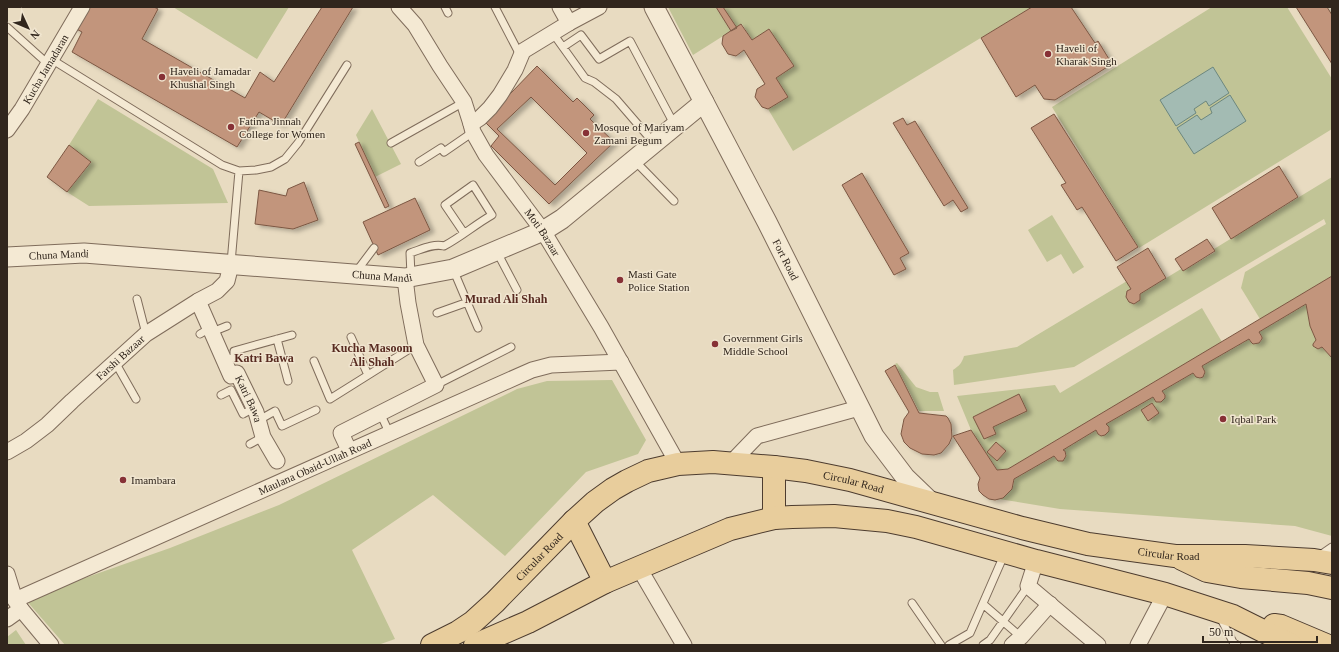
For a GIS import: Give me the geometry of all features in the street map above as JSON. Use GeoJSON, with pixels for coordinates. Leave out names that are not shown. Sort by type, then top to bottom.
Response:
{"type":"FeatureCollection","features":[{"type":"Feature","properties":{"kind":"main road","name":"Circular Road"},"geometry":{"type":"LineString","coordinates":[[432,645],[458,632],[473,622],[595,502],[627,481],[648,472],[678,464],[713,462],[806,471],[850,480],[1022,528],[1088,544],[1175,556],[1245,556],[1323,561]]}},
{"type":"Feature","properties":{"kind":"main road"},"geometry":{"type":"LineString","coordinates":[[774,467],[774,518]]}},
{"type":"Feature","properties":{"kind":"main road"},"geometry":{"type":"LineString","coordinates":[[475,645],[528,622],[605,582],[730,529],[774,518],[834,516],[887,521],[916,527],[1036,561],[1165,594],[1226,613],[1281,626],[1326,645]]}},
{"type":"Feature","properties":{"kind":"main road"},"geometry":{"type":"LineString","coordinates":[[574,521],[605,582]]}},
{"type":"Feature","properties":{"kind":"main road"},"geometry":{"type":"LineString","coordinates":[[1175,556],[1207,571],[1308,583],[1332,588]]}},
{"type":"Feature","properties":{"kind":"main road"},"geometry":{"type":"LineString","coordinates":[[1226,613],[1291,645]]}},
{"type":"Feature","properties":{"kind":"street","name":"Kucha Jamadaran"},"geometry":{"type":"LineString","coordinates":[[7,130],[22,109],[82,7]]}},
{"type":"Feature","properties":{"kind":"street","name":"Moti Bazaar"},"geometry":{"type":"LineString","coordinates":[[400,7],[415,25],[464,102],[472,128],[486,156],[543,232],[621,362],[678,464]]}},
{"type":"Feature","properties":{"kind":"street"},"geometry":{"type":"LineString","coordinates":[[560,7],[568,23]]}},
{"type":"Feature","properties":{"kind":"street"},"geometry":{"type":"LineString","coordinates":[[472,128],[500,95],[523,51],[552,32],[599,7]]}},
{"type":"Feature","properties":{"kind":"street","name":"Fort Road"},"geometry":{"type":"LineString","coordinates":[[654,7],[767,222],[874,436],[905,477],[931,502]]}},
{"type":"Feature","properties":{"kind":"street","name":"Chuna Mandi"},"geometry":{"type":"LineString","coordinates":[[7,257],[84,254],[408,278],[453,269],[496,250],[543,232],[562,219],[704,102]]}},
{"type":"Feature","properties":{"kind":"street","name":"Farshi Bazaar"},"geometry":{"type":"LineString","coordinates":[[7,452],[26,441],[47,425],[146,334],[216,291],[227,281],[231,265]]}},
{"type":"Feature","properties":{"kind":"street"},"geometry":{"type":"LineString","coordinates":[[348,448],[341,433],[436,385],[416,345],[408,303],[408,278]]}},
{"type":"Feature","properties":{"kind":"street","name":"Katri Bawa"},"geometry":{"type":"LineString","coordinates":[[198,301],[207,331],[231,376],[237,373],[257,414],[257,441],[277,461]]}},
{"type":"Feature","properties":{"kind":"street","name":"Maulana Obaid-Ullah Road"},"geometry":{"type":"LineString","coordinates":[[7,619],[18,605],[532,370],[551,365],[621,362]]}},
{"type":"Feature","properties":{"kind":"street"},"geometry":{"type":"LineString","coordinates":[[731,463],[757,436],[859,408]]}},
{"type":"Feature","properties":{"kind":"street"},"geometry":{"type":"LineString","coordinates":[[1036,561],[1028,586],[1098,645]]}},
{"type":"Feature","properties":{"kind":"street"},"geometry":{"type":"LineString","coordinates":[[639,568],[684,645]]}},
{"type":"Feature","properties":{"kind":"street"},"geometry":{"type":"LineString","coordinates":[[7,574],[18,605],[51,645]]}},
{"type":"Feature","properties":{"kind":"street"},"geometry":{"type":"LineString","coordinates":[[1138,645],[1165,594]]}},
{"type":"Feature","properties":{"kind":"street"},"geometry":{"type":"LineString","coordinates":[[1017,641],[1050,604]]}},
{"type":"Feature","properties":{"kind":"lane"},"geometry":{"type":"LineString","coordinates":[[495,7],[520,56]]}},
{"type":"Feature","properties":{"kind":"lane"},"geometry":{"type":"LineString","coordinates":[[7,27],[49,62],[222,165],[239,171],[271,167],[285,159],[298,143],[347,65]]}},
{"type":"Feature","properties":{"kind":"lane"},"geometry":{"type":"LineString","coordinates":[[552,32],[586,78],[594,82],[616,99],[654,144]]}},
{"type":"Feature","properties":{"kind":"lane"},"geometry":{"type":"LineString","coordinates":[[563,47],[581,35],[599,59],[630,41],[675,126]]}},
{"type":"Feature","properties":{"kind":"lane"},"geometry":{"type":"LineString","coordinates":[[391,143],[464,102]]}},
{"type":"Feature","properties":{"kind":"lane"},"geometry":{"type":"LineString","coordinates":[[419,162],[441,148],[444,152],[472,128]]}},
{"type":"Feature","properties":{"kind":"lane"},"geometry":{"type":"LineString","coordinates":[[634,160],[674,201]]}},
{"type":"Feature","properties":{"kind":"lane"},"geometry":{"type":"LineString","coordinates":[[231,265],[239,171]]}},
{"type":"Feature","properties":{"kind":"lane"},"geometry":{"type":"LineString","coordinates":[[408,278],[410,253],[438,244],[444,246],[454,241],[492,215],[473,185],[446,205],[464,233]]}},
{"type":"Feature","properties":{"kind":"lane"},"geometry":{"type":"LineString","coordinates":[[355,274],[374,248]]}},
{"type":"Feature","properties":{"kind":"lane"},"geometry":{"type":"LineString","coordinates":[[496,250],[517,290]]}},
{"type":"Feature","properties":{"kind":"lane"},"geometry":{"type":"LineString","coordinates":[[453,269],[478,328]]}},
{"type":"Feature","properties":{"kind":"lane"},"geometry":{"type":"LineString","coordinates":[[137,299],[146,334]]}},
{"type":"Feature","properties":{"kind":"lane"},"geometry":{"type":"LineString","coordinates":[[437,313],[468,302]]}},
{"type":"Feature","properties":{"kind":"lane"},"geometry":{"type":"LineString","coordinates":[[207,331],[227,326]]}},
{"type":"Feature","properties":{"kind":"lane"},"geometry":{"type":"LineString","coordinates":[[223,359],[234,358],[234,351],[292,335]]}},
{"type":"Feature","properties":{"kind":"lane"},"geometry":{"type":"LineString","coordinates":[[351,337],[368,375]]}},
{"type":"Feature","properties":{"kind":"lane"},"geometry":{"type":"LineString","coordinates":[[276,339],[288,381]]}},
{"type":"Feature","properties":{"kind":"lane"},"geometry":{"type":"LineString","coordinates":[[314,360],[330,399],[416,345]]}},
{"type":"Feature","properties":{"kind":"lane"},"geometry":{"type":"LineString","coordinates":[[436,385],[511,347]]}},
{"type":"Feature","properties":{"kind":"lane"},"geometry":{"type":"LineString","coordinates":[[115,362],[136,399]]}},
{"type":"Feature","properties":{"kind":"lane"},"geometry":{"type":"LineString","coordinates":[[222,396],[231,390],[243,414],[257,414],[275,411],[282,426],[316,410]]}},
{"type":"Feature","properties":{"kind":"lane"},"geometry":{"type":"LineString","coordinates":[[380,413],[388,430]]}},
{"type":"Feature","properties":{"kind":"lane"},"geometry":{"type":"LineString","coordinates":[[1323,561],[1332,547]]}},
{"type":"Feature","properties":{"kind":"lane"},"geometry":{"type":"LineString","coordinates":[[949,645],[970,633],[1006,552]]}},
{"type":"Feature","properties":{"kind":"lane"},"geometry":{"type":"LineString","coordinates":[[984,645],[990,640],[1028,586]]}},
{"type":"Feature","properties":{"kind":"lane"},"geometry":{"type":"LineString","coordinates":[[912,603],[941,645]]}},
{"type":"Feature","properties":{"kind":"lane"},"geometry":{"type":"LineString","coordinates":[[983,604],[1003,622],[1017,641]]}},
{"type":"Feature","properties":{"kind":"lane"},"geometry":{"type":"LineString","coordinates":[[1226,613],[1233,642],[1237,645]]}},
{"type":"Feature","properties":{"kind":"green space"},"geometry":{"type":"Polygon","coordinates":[[[173,7],[289,7],[257,59],[173,7]]]}},
{"type":"Feature","properties":{"kind":"green space"},"geometry":{"type":"Polygon","coordinates":[[[668,7],[716,7],[731,31],[693,55],[668,7]]]}},
{"type":"Feature","properties":{"kind":"green space"},"geometry":{"type":"Polygon","coordinates":[[[723,7],[1032,7],[793,151],[768,109],[788,97],[776,78],[793,66],[769,29],[752,40],[742,24],[737,28],[723,7]]]}},
{"type":"Feature","properties":{"kind":"green space"},"geometry":{"type":"Polygon","coordinates":[[[1212,7],[1287,7],[1332,79],[1332,129],[1139,248],[1052,107],[1212,7]]]}},
{"type":"Feature","properties":{"kind":"green space"},"geometry":{"type":"Polygon","coordinates":[[[98,99],[213,169],[228,203],[89,206],[67,192],[91,163],[69,145],[98,99]]]}},
{"type":"Feature","properties":{"kind":"green space"},"geometry":{"type":"Polygon","coordinates":[[[372,109],[401,164],[375,177],[356,135],[372,109]]]}},
{"type":"Feature","properties":{"kind":"green space"},"geometry":{"type":"Polygon","coordinates":[[[1332,177],[1332,276],[1260,319],[1241,288],[1245,272],[1326,224],[1324,219],[1074,367],[954,385],[953,370],[960,364],[964,356],[1017,347],[1127,281],[1131,289],[1127,291],[1126,297],[1129,302],[1134,304],[1140,300],[1140,294],[1181,269],[1183,271],[1215,252],[1214,249],[1332,177]]]}},
{"type":"Feature","properties":{"kind":"green space"},"geometry":{"type":"Polygon","coordinates":[[[1052,215],[1084,267],[1073,274],[1061,254],[1047,262],[1028,230],[1052,215]]]}},
{"type":"Feature","properties":{"kind":"green space","name":"Iqbal Park"},"geometry":{"type":"Polygon","coordinates":[[[1306,304],[1310,326],[1316,340],[1313,346],[1318,349],[1322,347],[1332,358],[1332,536],[1295,526],[1060,509],[999,499],[1010,492],[1014,479],[1054,456],[1058,461],[1063,461],[1066,456],[1065,451],[1063,450],[1096,430],[1100,435],[1105,435],[1109,431],[1109,427],[1106,424],[1153,397],[1156,402],[1161,402],[1165,398],[1162,391],[1193,373],[1196,377],[1202,377],[1205,372],[1202,366],[1249,339],[1253,344],[1259,343],[1262,338],[1259,332],[1306,304]]]}},
{"type":"Feature","properties":{"kind":"green space"},"geometry":{"type":"Polygon","coordinates":[[[1202,308],[1222,342],[1008,469],[997,470],[971,430],[957,396],[1055,385],[1060,393],[1202,308]]]}},
{"type":"Feature","properties":{"kind":"green space"},"geometry":{"type":"Polygon","coordinates":[[[897,363],[916,387],[930,392],[938,392],[944,411],[919,411],[895,364],[897,363]]]}},
{"type":"Feature","properties":{"kind":"green space"},"geometry":{"type":"Polygon","coordinates":[[[612,380],[646,440],[638,454],[586,472],[505,556],[433,495],[352,550],[395,639],[378,645],[65,645],[25,599],[170,548],[279,505],[517,389],[547,381],[612,380]]]}},
{"type":"Feature","properties":{"kind":"green space"},"geometry":{"type":"Polygon","coordinates":[[[16,630],[26,645],[7,645],[7,637],[16,630]]]}},
{"type":"Feature","properties":{"kind":"water"},"geometry":{"type":"Polygon","coordinates":[[[1213,67],[1229,93],[1209,106],[1206,101],[1194,109],[1196,113],[1176,126],[1160,100],[1213,67]]]}},
{"type":"Feature","properties":{"kind":"water"},"geometry":{"type":"Polygon","coordinates":[[[1230,95],[1246,121],[1194,154],[1177,128],[1197,115],[1201,120],[1212,113],[1210,108],[1230,95]]]}},
{"type":"Feature","properties":{"kind":"building","name":"Haveli of Jamadar Khushal Singh"},"geometry":{"type":"Polygon","coordinates":[[[82,7],[154,7],[158,9],[142,39],[245,98],[260,72],[274,82],[322,7],[353,7],[281,125],[259,112],[237,147],[72,52],[82,32],[71,26],[82,7]]]}},
{"type":"Feature","properties":{"kind":"building"},"geometry":{"type":"Polygon","coordinates":[[[716,7],[723,7],[737,28],[731,31],[716,7]]]}},
{"type":"Feature","properties":{"kind":"building","name":"Haveli of Kharak Singh"},"geometry":{"type":"Polygon","coordinates":[[[1032,7],[1071,7],[1095,43],[1098,41],[1112,64],[1055,100],[1044,99],[1035,85],[1016,97],[981,38],[1032,7]]]}},
{"type":"Feature","properties":{"kind":"building"},"geometry":{"type":"Polygon","coordinates":[[[1296,7],[1327,7],[1332,15],[1332,64],[1296,7]]]}},
{"type":"Feature","properties":{"kind":"building"},"geometry":{"type":"Polygon","coordinates":[[[741,24],[752,40],[769,29],[794,66],[776,78],[788,97],[768,109],[762,107],[755,97],[757,89],[765,84],[744,50],[736,56],[728,54],[722,44],[723,36],[741,24]]]}},
{"type":"Feature","properties":{"kind":"building","name":"Mosque of Mariyam Zamani Begum"},"geometry":{"type":"Polygon","coordinates":[[[537,66],[573,102],[577,98],[594,115],[590,119],[614,142],[549,204],[491,146],[499,136],[484,121],[537,66]],[[531,97],[497,129],[555,185],[587,153],[531,97]]]}},
{"type":"Feature","properties":{"kind":"building"},"geometry":{"type":"Polygon","coordinates":[[[1054,114],[1138,247],[1116,261],[1082,207],[1077,210],[1061,185],[1066,183],[1031,128],[1054,114]]]}},
{"type":"Feature","properties":{"kind":"building"},"geometry":{"type":"Polygon","coordinates":[[[903,118],[907,125],[915,121],[968,208],[961,212],[953,200],[944,206],[893,123],[903,118]]]}},
{"type":"Feature","properties":{"kind":"building"},"geometry":{"type":"Polygon","coordinates":[[[359,142],[389,206],[385,208],[355,144],[359,142]]]}},
{"type":"Feature","properties":{"kind":"building"},"geometry":{"type":"Polygon","coordinates":[[[69,145],[91,162],[67,192],[47,177],[69,145]]]}},
{"type":"Feature","properties":{"kind":"building"},"geometry":{"type":"Polygon","coordinates":[[[1279,166],[1298,197],[1231,239],[1212,208],[1279,166]]]}},
{"type":"Feature","properties":{"kind":"building"},"geometry":{"type":"Polygon","coordinates":[[[862,173],[909,253],[900,258],[906,269],[894,275],[842,185],[862,173]]]}},
{"type":"Feature","properties":{"kind":"building"},"geometry":{"type":"Polygon","coordinates":[[[304,182],[318,220],[293,229],[255,224],[259,190],[286,196],[288,189],[304,182]]]}},
{"type":"Feature","properties":{"kind":"building"},"geometry":{"type":"Polygon","coordinates":[[[415,198],[430,230],[378,255],[363,222],[415,198]]]}},
{"type":"Feature","properties":{"kind":"building"},"geometry":{"type":"Polygon","coordinates":[[[1207,239],[1215,251],[1183,271],[1175,259],[1207,239]]]}},
{"type":"Feature","properties":{"kind":"building"},"geometry":{"type":"Polygon","coordinates":[[[1148,248],[1166,278],[1140,294],[1140,300],[1134,304],[1129,302],[1126,297],[1127,291],[1131,289],[1117,267],[1148,248]]]}},
{"type":"Feature","properties":{"kind":"building"},"geometry":{"type":"Polygon","coordinates":[[[1332,276],[1332,358],[1322,347],[1318,349],[1313,346],[1316,340],[1310,326],[1306,304],[1259,332],[1262,339],[1259,343],[1253,344],[1249,339],[1202,366],[1205,372],[1203,377],[1196,377],[1193,373],[1162,391],[1165,398],[1161,402],[1156,402],[1153,397],[1106,424],[1109,427],[1109,431],[1105,435],[1101,436],[1096,430],[1063,450],[1065,451],[1066,456],[1063,461],[1058,461],[1054,456],[1014,479],[1012,489],[1003,498],[995,500],[989,499],[979,491],[978,484],[980,478],[953,436],[971,430],[997,470],[1008,469],[1332,276]]]}},
{"type":"Feature","properties":{"kind":"building"},"geometry":{"type":"Polygon","coordinates":[[[895,365],[919,413],[946,416],[948,418],[951,424],[952,437],[949,444],[941,453],[934,455],[922,454],[910,448],[904,442],[901,434],[904,419],[909,412],[885,371],[895,365]]]}},
{"type":"Feature","properties":{"kind":"building"},"geometry":{"type":"Polygon","coordinates":[[[1019,394],[1027,411],[993,427],[996,434],[984,439],[973,417],[1019,394]]]}},
{"type":"Feature","properties":{"kind":"building"},"geometry":{"type":"Polygon","coordinates":[[[1152,403],[1159,413],[1148,421],[1141,410],[1152,403]]]}},
{"type":"Feature","properties":{"kind":"building"},"geometry":{"type":"Polygon","coordinates":[[[996,442],[1006,451],[997,461],[987,452],[996,442]]]}},
{"type":"Feature","properties":{"kind":"place","name":"Haveli of Kharak Singh"},"geometry":{"type":"Point","coordinates":[1048,54]}},
{"type":"Feature","properties":{"kind":"place","name":"Haveli of Jamadar Khushal Singh"},"geometry":{"type":"Point","coordinates":[162,77]}},
{"type":"Feature","properties":{"kind":"place","name":"Fatima Jinnah College for Women"},"geometry":{"type":"Point","coordinates":[231,127]}},
{"type":"Feature","properties":{"kind":"place","name":"Mosque of Mariyam Zamani Begum"},"geometry":{"type":"Point","coordinates":[586,133]}},
{"type":"Feature","properties":{"kind":"place","name":"Masti Gate Police Station"},"geometry":{"type":"Point","coordinates":[620,280]}},
{"type":"Feature","properties":{"kind":"place","name":"Government Girls Middle School"},"geometry":{"type":"Point","coordinates":[715,344]}},
{"type":"Feature","properties":{"kind":"place","name":"Iqbal Park"},"geometry":{"type":"Point","coordinates":[1223,419]}},
{"type":"Feature","properties":{"kind":"place","name":"Imambara"},"geometry":{"type":"Point","coordinates":[123,480]}},
{"type":"Feature","properties":{"kind":"district","name":"Murad Ali Shah"},"geometry":{"type":"Point","coordinates":[506,299]}},
{"type":"Feature","properties":{"kind":"district","name":"Kucha Masoom Ali Shah"},"geometry":{"type":"Point","coordinates":[372,355]}},
{"type":"Feature","properties":{"kind":"district","name":"Katri Bawa"},"geometry":{"type":"Point","coordinates":[264,358]}}]}
